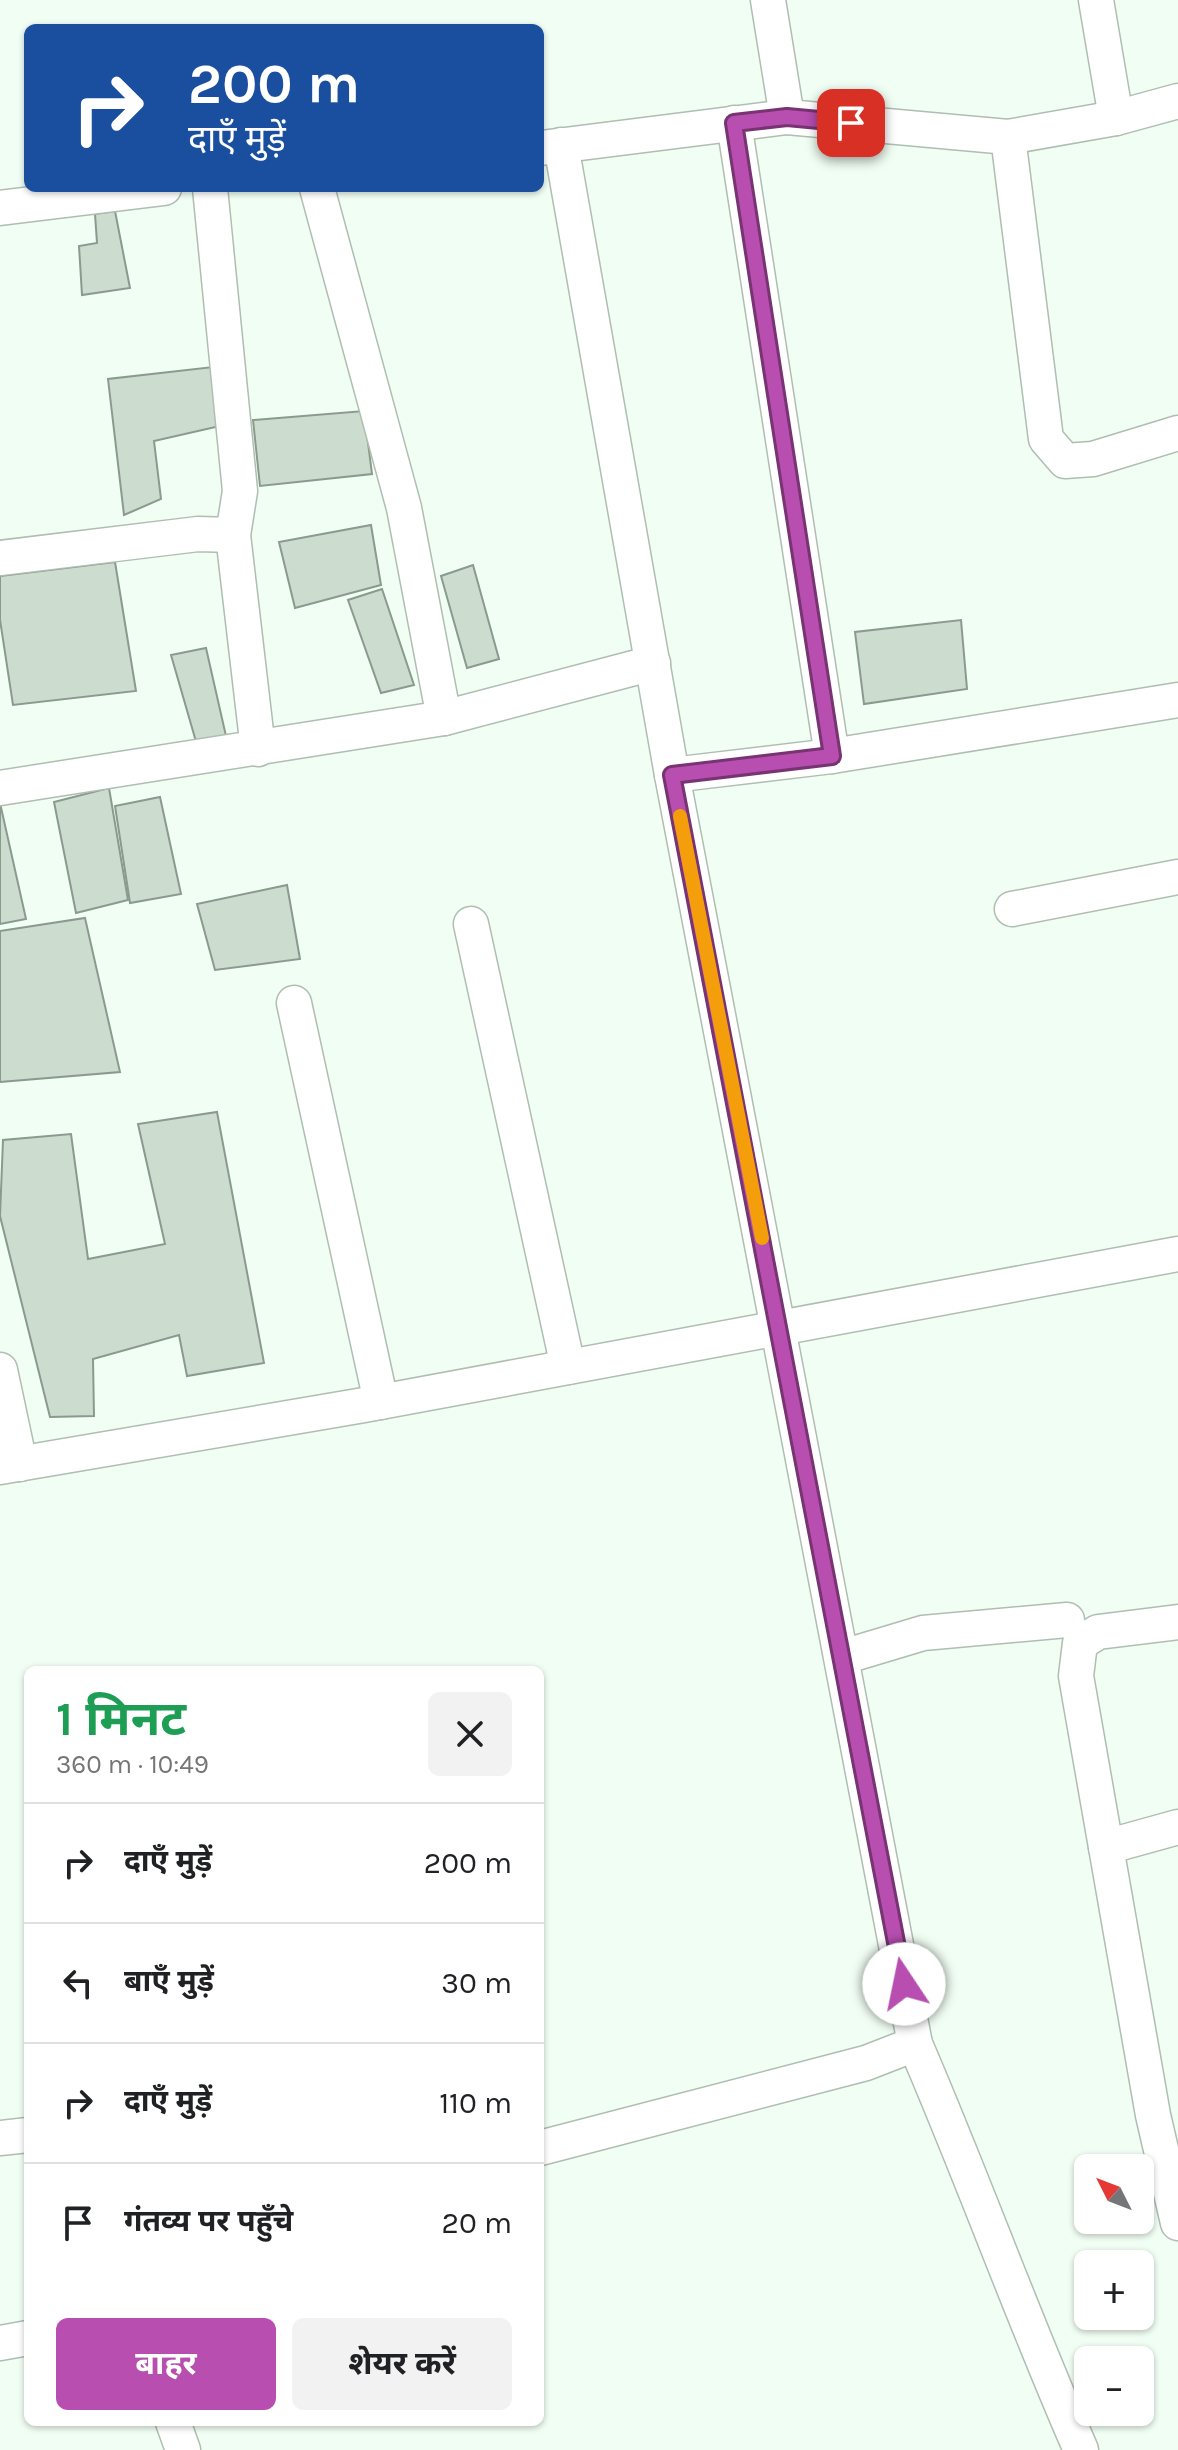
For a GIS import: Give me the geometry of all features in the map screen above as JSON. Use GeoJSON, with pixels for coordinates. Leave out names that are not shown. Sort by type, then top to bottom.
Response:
{"type":"FeatureCollection","features":[{"type":"Feature","properties":{"kind":"street"},"geometry":{"type":"LineString","coordinates":[[768,0],[787,117]]}},
{"type":"Feature","properties":{"kind":"street"},"geometry":{"type":"LineString","coordinates":[[1096,0],[1116,118]]}},
{"type":"Feature","properties":{"kind":"street"},"geometry":{"type":"LineString","coordinates":[[1081,2450],[1030,2334],[976,2185],[915,2044],[653,663],[550,147],[787,117],[1008,137],[1116,118],[1178,101]]}},
{"type":"Feature","properties":{"kind":"street"},"geometry":{"type":"LineString","coordinates":[[734,123],[832,756]]}},
{"type":"Feature","properties":{"kind":"street"},"geometry":{"type":"LineString","coordinates":[[1008,137],[1046,439],[1065,461],[1093,459],[1178,433]]}},
{"type":"Feature","properties":{"kind":"street"},"geometry":{"type":"LineString","coordinates":[[0,208],[131,192]]}},
{"type":"Feature","properties":{"kind":"street"},"geometry":{"type":"LineString","coordinates":[[210,192],[240,491],[233,535],[258,749]]}},
{"type":"Feature","properties":{"kind":"street"},"geometry":{"type":"LineString","coordinates":[[318,192],[404,508],[444,718]]}},
{"type":"Feature","properties":{"kind":"street"},"geometry":{"type":"LineString","coordinates":[[0,558],[198,534],[233,535]]}},
{"type":"Feature","properties":{"kind":"street"},"geometry":{"type":"LineString","coordinates":[[0,788],[444,718],[653,663]]}},
{"type":"Feature","properties":{"kind":"street"},"geometry":{"type":"LineString","coordinates":[[672,775],[832,756],[1178,700]]}},
{"type":"Feature","properties":{"kind":"street"},"geometry":{"type":"LineString","coordinates":[[1012,909],[1178,877]]}},
{"type":"Feature","properties":{"kind":"street"},"geometry":{"type":"LineString","coordinates":[[471,924],[568,1367]]}},
{"type":"Feature","properties":{"kind":"street"},"geometry":{"type":"LineString","coordinates":[[294,1003],[381,1402]]}},
{"type":"Feature","properties":{"kind":"street"},"geometry":{"type":"LineString","coordinates":[[0,1370],[10,1466],[381,1402],[1178,1254]]}},
{"type":"Feature","properties":{"kind":"street"},"geometry":{"type":"LineString","coordinates":[[843,1657],[923,1633],[1067,1620]]}},
{"type":"Feature","properties":{"kind":"street"},"geometry":{"type":"LineString","coordinates":[[1178,1622],[1098,1632],[1080,1643],[1076,1676],[1153,2115],[1178,2223]]}},
{"type":"Feature","properties":{"kind":"street"},"geometry":{"type":"LineString","coordinates":[[1106,1847],[1178,1827]]}},
{"type":"Feature","properties":{"kind":"street"},"geometry":{"type":"LineString","coordinates":[[544,2147],[851,2067],[915,2044]]}},
{"type":"Feature","properties":{"kind":"street"},"geometry":{"type":"LineString","coordinates":[[0,2138],[24,2135]]}},
{"type":"Feature","properties":{"kind":"street"},"geometry":{"type":"LineString","coordinates":[[0,2343],[24,2339]]}},
{"type":"Feature","properties":{"kind":"street"},"geometry":{"type":"LineString","coordinates":[[174,2426],[183,2450]]}},
{"type":"Feature","properties":{"kind":"building"},"geometry":{"type":"Polygon","coordinates":[[[115,211],[130,288],[82,295],[79,246],[97,243],[95,214],[115,211]]]}},
{"type":"Feature","properties":{"kind":"building"},"geometry":{"type":"Polygon","coordinates":[[[213,367],[220,426],[154,441],[161,499],[124,515],[108,379],[213,367]]]}},
{"type":"Feature","properties":{"kind":"building"},"geometry":{"type":"Polygon","coordinates":[[[364,411],[372,474],[260,486],[253,420],[364,411]]]}},
{"type":"Feature","properties":{"kind":"building"},"geometry":{"type":"Polygon","coordinates":[[[371,525],[381,585],[295,608],[279,542],[371,525]]]}},
{"type":"Feature","properties":{"kind":"building"},"geometry":{"type":"Polygon","coordinates":[[[115,562],[136,691],[13,705],[0,620],[0,576],[115,562]]]}},
{"type":"Feature","properties":{"kind":"building"},"geometry":{"type":"Polygon","coordinates":[[[473,565],[499,659],[467,668],[441,576],[473,565]]]}},
{"type":"Feature","properties":{"kind":"building"},"geometry":{"type":"Polygon","coordinates":[[[382,589],[414,685],[381,693],[348,600],[382,589]]]}},
{"type":"Feature","properties":{"kind":"building"},"geometry":{"type":"Polygon","coordinates":[[[961,620],[967,689],[864,704],[855,632],[961,620]]]}},
{"type":"Feature","properties":{"kind":"building"},"geometry":{"type":"Polygon","coordinates":[[[206,648],[226,736],[197,745],[171,655],[206,648]]]}},
{"type":"Feature","properties":{"kind":"building"},"geometry":{"type":"Polygon","coordinates":[[[109,788],[128,900],[76,913],[54,802],[109,788]]]}},
{"type":"Feature","properties":{"kind":"building"},"geometry":{"type":"Polygon","coordinates":[[[160,797],[181,894],[130,903],[115,806],[160,797]]]}},
{"type":"Feature","properties":{"kind":"building"},"geometry":{"type":"Polygon","coordinates":[[[0,803],[26,919],[0,924],[0,803]]]}},
{"type":"Feature","properties":{"kind":"building"},"geometry":{"type":"Polygon","coordinates":[[[287,885],[300,959],[215,970],[197,904],[287,885]]]}},
{"type":"Feature","properties":{"kind":"building"},"geometry":{"type":"Polygon","coordinates":[[[85,918],[120,1072],[0,1082],[0,931],[85,918]]]}},
{"type":"Feature","properties":{"kind":"building"},"geometry":{"type":"Polygon","coordinates":[[[217,1112],[264,1363],[187,1376],[179,1335],[93,1359],[94,1416],[50,1417],[0,1216],[3,1140],[71,1134],[88,1259],[165,1244],[138,1124],[217,1112]]]}},
{"type":"Feature","properties":{"kind":"slow traffic"},"geometry":{"type":"LineString","coordinates":[[680,816],[762,1238]]}},
{"type":"Feature","properties":{"kind":"route"},"geometry":{"type":"LineString","coordinates":[[851,123],[787,117],[734,123],[832,756],[672,775],[904,1984]]}}]}
